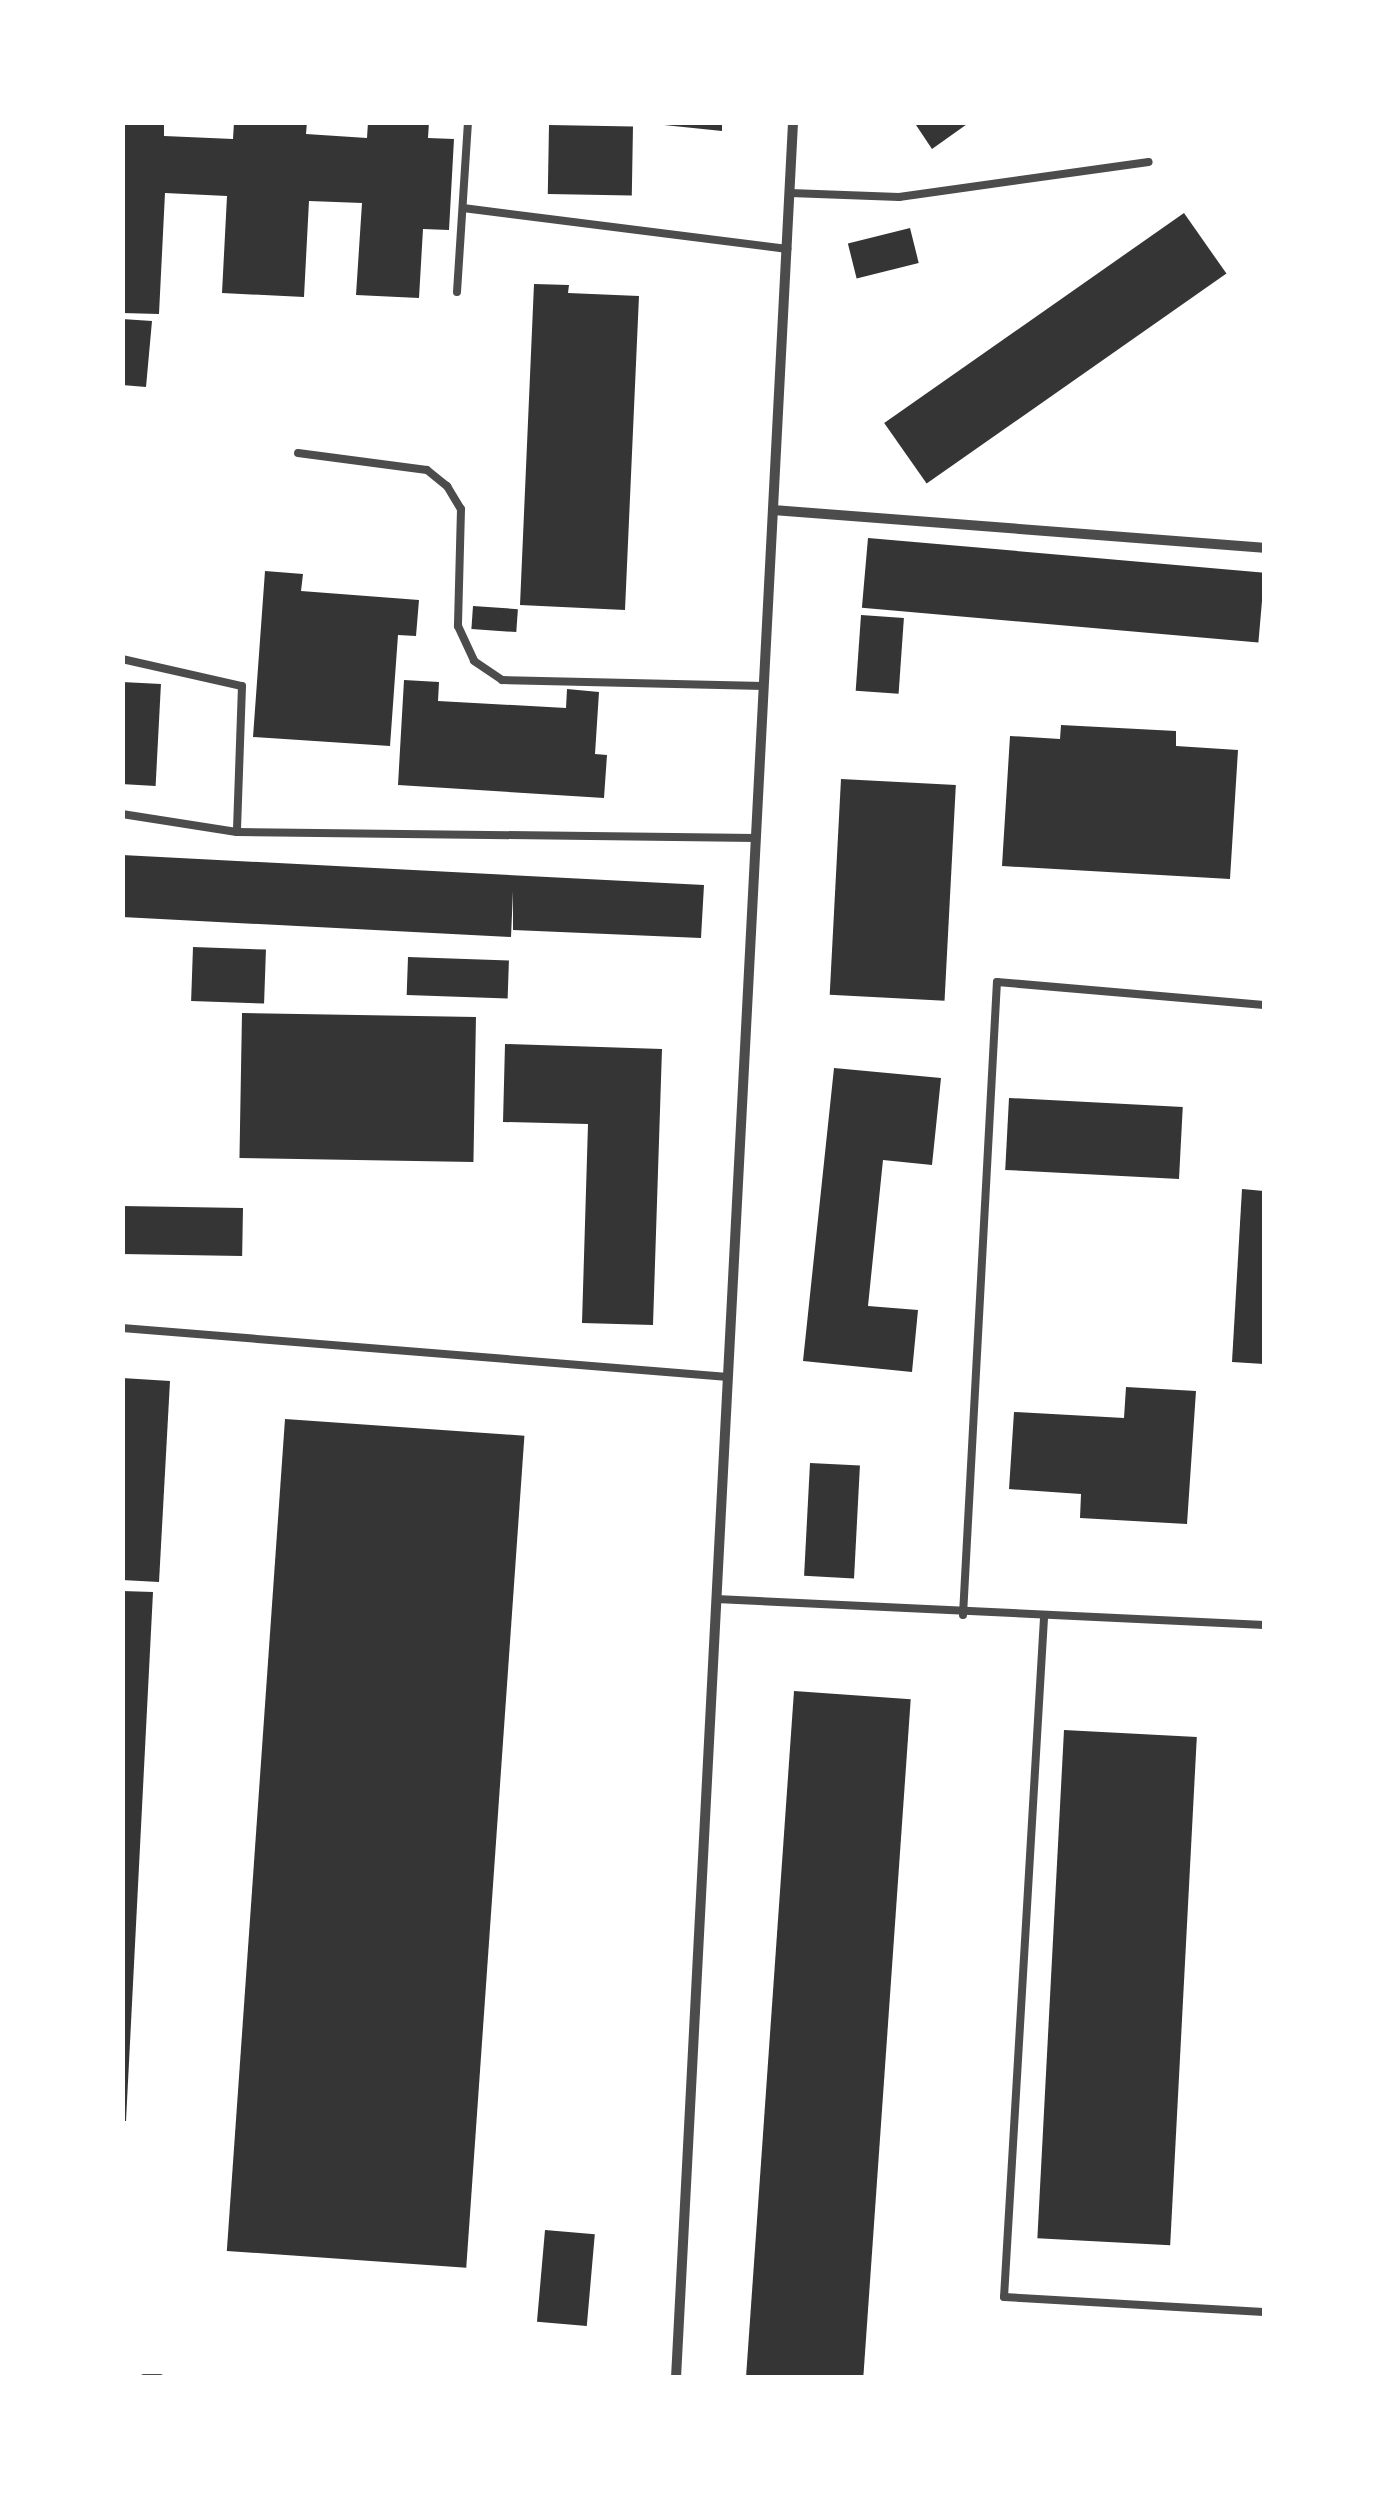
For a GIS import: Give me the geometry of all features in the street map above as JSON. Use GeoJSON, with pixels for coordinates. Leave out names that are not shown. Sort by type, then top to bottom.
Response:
{"type":"FeatureCollection","features":[{"type":"Feature","properties":{"kind":"street"},"geometry":{"type":"LineString","coordinates":[[676,2378],[794,122]]}},
{"type":"Feature","properties":{"kind":"street"},"geometry":{"type":"LineString","coordinates":[[773,510],[1264,548]]}},
{"type":"Feature","properties":{"kind":"lane"},"geometry":{"type":"LineString","coordinates":[[457,292],[468,122]]}},
{"type":"Feature","properties":{"kind":"lane"},"geometry":{"type":"LineString","coordinates":[[790,193],[899,197],[1149,162]]}},
{"type":"Feature","properties":{"kind":"lane"},"geometry":{"type":"LineString","coordinates":[[463,208],[787,249]]}},
{"type":"Feature","properties":{"kind":"lane"},"geometry":{"type":"LineString","coordinates":[[298,453],[427,470],[446,486],[461,509],[458,626],[474,661],[502,680],[764,686]]}},
{"type":"Feature","properties":{"kind":"lane"},"geometry":{"type":"LineString","coordinates":[[122,658],[242,686],[237,832]]}},
{"type":"Feature","properties":{"kind":"lane"},"geometry":{"type":"LineString","coordinates":[[122,814],[237,832],[756,838]]}},
{"type":"Feature","properties":{"kind":"lane"},"geometry":{"type":"LineString","coordinates":[[963,1615],[997,982],[1264,1005]]}},
{"type":"Feature","properties":{"kind":"lane"},"geometry":{"type":"LineString","coordinates":[[122,1328],[728,1377]]}},
{"type":"Feature","properties":{"kind":"lane"},"geometry":{"type":"LineString","coordinates":[[716,1599],[963,1615],[1264,1626]]}},
{"type":"Feature","properties":{"kind":"lane"},"geometry":{"type":"LineString","coordinates":[[1044,1618],[1004,2297],[1264,2312]]}},
{"type":"Feature","properties":{"kind":"lane"},"geometry":{"type":"LineString","coordinates":[[144,2378],[160,2378]]}},
{"type":"Feature","properties":{"kind":"building"},"geometry":{"type":"Polygon","coordinates":[[[122,122],[164,122],[164,136],[233,139],[234,122],[307,122],[306,134],[367,138],[368,122],[429,122],[428,138],[454,139],[449,230],[423,229],[419,298],[356,295],[362,203],[309,201],[304,297],[222,293],[227,196],[165,193],[159,314],[122,313],[122,122]]]}},
{"type":"Feature","properties":{"kind":"building"},"geometry":{"type":"Polygon","coordinates":[[[635,122],[722,122],[722,131],[635,122]]]}},
{"type":"Feature","properties":{"kind":"building"},"geometry":{"type":"Polygon","coordinates":[[[914,122],[970,122],[932,149],[914,122]]]}},
{"type":"Feature","properties":{"kind":"building"},"geometry":{"type":"Polygon","coordinates":[[[549,125],[633,126],[632,195],[548,194],[549,125]]]}},
{"type":"Feature","properties":{"kind":"building"},"geometry":{"type":"Polygon","coordinates":[[[1184,213],[1226,274],[927,484],[884,423],[1184,213]]]}},
{"type":"Feature","properties":{"kind":"building"},"geometry":{"type":"Polygon","coordinates":[[[910,228],[919,263],[857,278],[848,243],[910,228]]]}},
{"type":"Feature","properties":{"kind":"building"},"geometry":{"type":"Polygon","coordinates":[[[534,284],[569,285],[568,293],[639,296],[625,610],[520,605],[534,284]]]}},
{"type":"Feature","properties":{"kind":"building"},"geometry":{"type":"Polygon","coordinates":[[[122,319],[152,321],[146,387],[122,385],[122,319]]]}},
{"type":"Feature","properties":{"kind":"building"},"geometry":{"type":"Polygon","coordinates":[[[868,538],[1264,573],[1258,642],[862,608],[868,538]]]}},
{"type":"Feature","properties":{"kind":"building"},"geometry":{"type":"Polygon","coordinates":[[[265,571],[303,574],[301,591],[419,600],[416,636],[398,635],[390,746],[253,737],[265,571]]]}},
{"type":"Feature","properties":{"kind":"building"},"geometry":{"type":"Polygon","coordinates":[[[473,606],[518,609],[516,632],[471,629],[473,606]]]}},
{"type":"Feature","properties":{"kind":"building"},"geometry":{"type":"Polygon","coordinates":[[[861,615],[904,618],[899,694],[856,691],[861,615]]]}},
{"type":"Feature","properties":{"kind":"building"},"geometry":{"type":"Polygon","coordinates":[[[404,680],[439,682],[438,701],[566,708],[567,689],[599,692],[595,754],[607,755],[604,798],[398,785],[404,680]]]}},
{"type":"Feature","properties":{"kind":"building"},"geometry":{"type":"Polygon","coordinates":[[[122,682],[161,684],[156,786],[122,784],[122,682]]]}},
{"type":"Feature","properties":{"kind":"building"},"geometry":{"type":"Polygon","coordinates":[[[1061,725],[1176,731],[1176,746],[1238,750],[1230,879],[1002,866],[1010,736],[1060,739],[1061,725]]]}},
{"type":"Feature","properties":{"kind":"building"},"geometry":{"type":"Polygon","coordinates":[[[841,779],[956,785],[945,1001],[830,995],[841,779]]]}},
{"type":"Feature","properties":{"kind":"building"},"geometry":{"type":"Polygon","coordinates":[[[122,855],[704,885],[701,938],[513,930],[513,891],[511,937],[122,917],[122,855]]]}},
{"type":"Feature","properties":{"kind":"building"},"geometry":{"type":"Polygon","coordinates":[[[193,947],[266,950],[264,1004],[191,1001],[193,947]]]}},
{"type":"Feature","properties":{"kind":"building"},"geometry":{"type":"Polygon","coordinates":[[[408,957],[509,961],[508,999],[407,995],[408,957]]]}},
{"type":"Feature","properties":{"kind":"building"},"geometry":{"type":"Polygon","coordinates":[[[242,1013],[476,1017],[473,1162],[239,1158],[242,1013]]]}},
{"type":"Feature","properties":{"kind":"building"},"geometry":{"type":"Polygon","coordinates":[[[505,1044],[662,1049],[653,1325],[582,1323],[588,1124],[503,1122],[505,1044]]]}},
{"type":"Feature","properties":{"kind":"building"},"geometry":{"type":"Polygon","coordinates":[[[834,1068],[941,1078],[932,1165],[883,1160],[868,1306],[918,1310],[912,1372],[803,1361],[834,1068]]]}},
{"type":"Feature","properties":{"kind":"building"},"geometry":{"type":"Polygon","coordinates":[[[1009,1098],[1183,1107],[1179,1179],[1005,1170],[1009,1098]]]}},
{"type":"Feature","properties":{"kind":"building"},"geometry":{"type":"Polygon","coordinates":[[[1242,1189],[1264,1191],[1264,1364],[1232,1362],[1242,1189]]]}},
{"type":"Feature","properties":{"kind":"building"},"geometry":{"type":"Polygon","coordinates":[[[122,1206],[243,1208],[242,1256],[122,1254],[122,1206]]]}},
{"type":"Feature","properties":{"kind":"building"},"geometry":{"type":"Polygon","coordinates":[[[122,1378],[170,1381],[159,1582],[122,1580],[122,1378]]]}},
{"type":"Feature","properties":{"kind":"building"},"geometry":{"type":"Polygon","coordinates":[[[1126,1387],[1196,1391],[1187,1524],[1080,1518],[1081,1494],[1009,1489],[1014,1412],[1124,1418],[1126,1387]]]}},
{"type":"Feature","properties":{"kind":"building"},"geometry":{"type":"Polygon","coordinates":[[[285,1419],[524,1436],[466,2268],[227,2251],[285,1419]]]}},
{"type":"Feature","properties":{"kind":"building"},"geometry":{"type":"Polygon","coordinates":[[[810,1463],[860,1466],[854,1578],[804,1576],[810,1463]]]}},
{"type":"Feature","properties":{"kind":"building"},"geometry":{"type":"Polygon","coordinates":[[[122,1591],[153,1592],[126,2121],[122,2121],[122,1591]]]}},
{"type":"Feature","properties":{"kind":"building"},"geometry":{"type":"Polygon","coordinates":[[[794,1691],[911,1699],[863,2378],[746,2378],[794,1691]]]}},
{"type":"Feature","properties":{"kind":"building"},"geometry":{"type":"Polygon","coordinates":[[[1064,1730],[1197,1737],[1170,2245],[1037,2238],[1064,1730]]]}},
{"type":"Feature","properties":{"kind":"building"},"geometry":{"type":"Polygon","coordinates":[[[545,2230],[595,2234],[587,2326],[537,2322],[545,2230]]]}}]}
